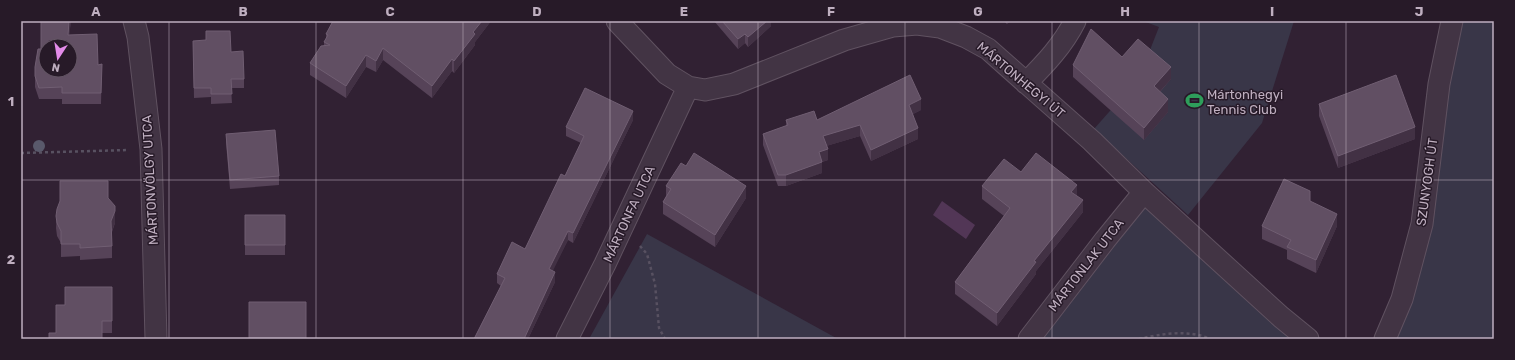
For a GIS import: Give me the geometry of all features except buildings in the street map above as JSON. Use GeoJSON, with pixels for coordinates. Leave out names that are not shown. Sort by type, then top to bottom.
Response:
{"type":"FeatureCollection","features":[{"type":"Feature","properties":{"kind":"street","name":"MÁRTONVÖLGY UTCA"},"geometry":{"type":"LineString","coordinates":[[134,21],[138,37],[151,149],[156,339]]}},
{"type":"Feature","properties":{"kind":"street","name":"MÁRTONHEGYI ÚT"},"geometry":{"type":"LineString","coordinates":[[617,21],[667,74],[688,87],[705,90],[734,84],[844,40],[893,26],[917,24],[940,27],[966,37],[988,49],[1092,141],[1144,192],[1281,317],[1308,339]]}},
{"type":"Feature","properties":{"kind":"street"},"geometry":{"type":"LineString","coordinates":[[1026,83],[1041,68],[1067,37],[1075,21]]}},
{"type":"Feature","properties":{"kind":"street","name":"SZUNYOGH ÚT"},"geometry":{"type":"LineString","coordinates":[[1385,339],[1402,299],[1422,224],[1439,84],[1452,21]]}},
{"type":"Feature","properties":{"kind":"street","name":"MÁRTONFA UTCA"},"geometry":{"type":"LineString","coordinates":[[567,339],[623,226],[688,87]]}},
{"type":"Feature","properties":{"kind":"street","name":"MÁRTONLAK UTCA"},"geometry":{"type":"LineString","coordinates":[[1029,339],[1144,192]]}},
{"type":"Feature","properties":{"kind":"path"},"geometry":{"type":"LineString","coordinates":[[21,153],[151,149]]}},
{"type":"Feature","properties":{"kind":"path"},"geometry":{"type":"LineString","coordinates":[[623,226],[647,254],[655,284],[659,328],[665,339]]}},
{"type":"Feature","properties":{"kind":"path"},"geometry":{"type":"LineString","coordinates":[[1139,339],[1165,333],[1202,335],[1210,339]]}},
{"type":"Feature","properties":{"kind":"shaded area","name":"Mártonhegyi Tennis Club"},"geometry":{"type":"Polygon","coordinates":[[[1143,21],[1294,21],[1262,123],[1188,215],[1094,129],[1139,78],[1159,27],[1143,21]]]}},
{"type":"Feature","properties":{"kind":"shaded area"},"geometry":{"type":"Polygon","coordinates":[[[1452,21],[1494,21],[1494,339],[1385,339],[1402,299],[1452,21]]]}},
{"type":"Feature","properties":{"kind":"shaded area"},"geometry":{"type":"Polygon","coordinates":[[[1144,192],[1308,339],[1029,339],[1144,192]]]}},
{"type":"Feature","properties":{"kind":"shaded area"},"geometry":{"type":"Polygon","coordinates":[[[942,201],[975,225],[966,239],[933,215],[942,201]]]}},
{"type":"Feature","properties":{"kind":"shaded area"},"geometry":{"type":"Polygon","coordinates":[[[647,234],[838,339],[589,339],[647,234]]]}},
{"type":"Feature","properties":{"kind":"place","name":"Mártonhegyi Tennis Club"},"geometry":{"type":"Point","coordinates":[1194,101]}}]}
